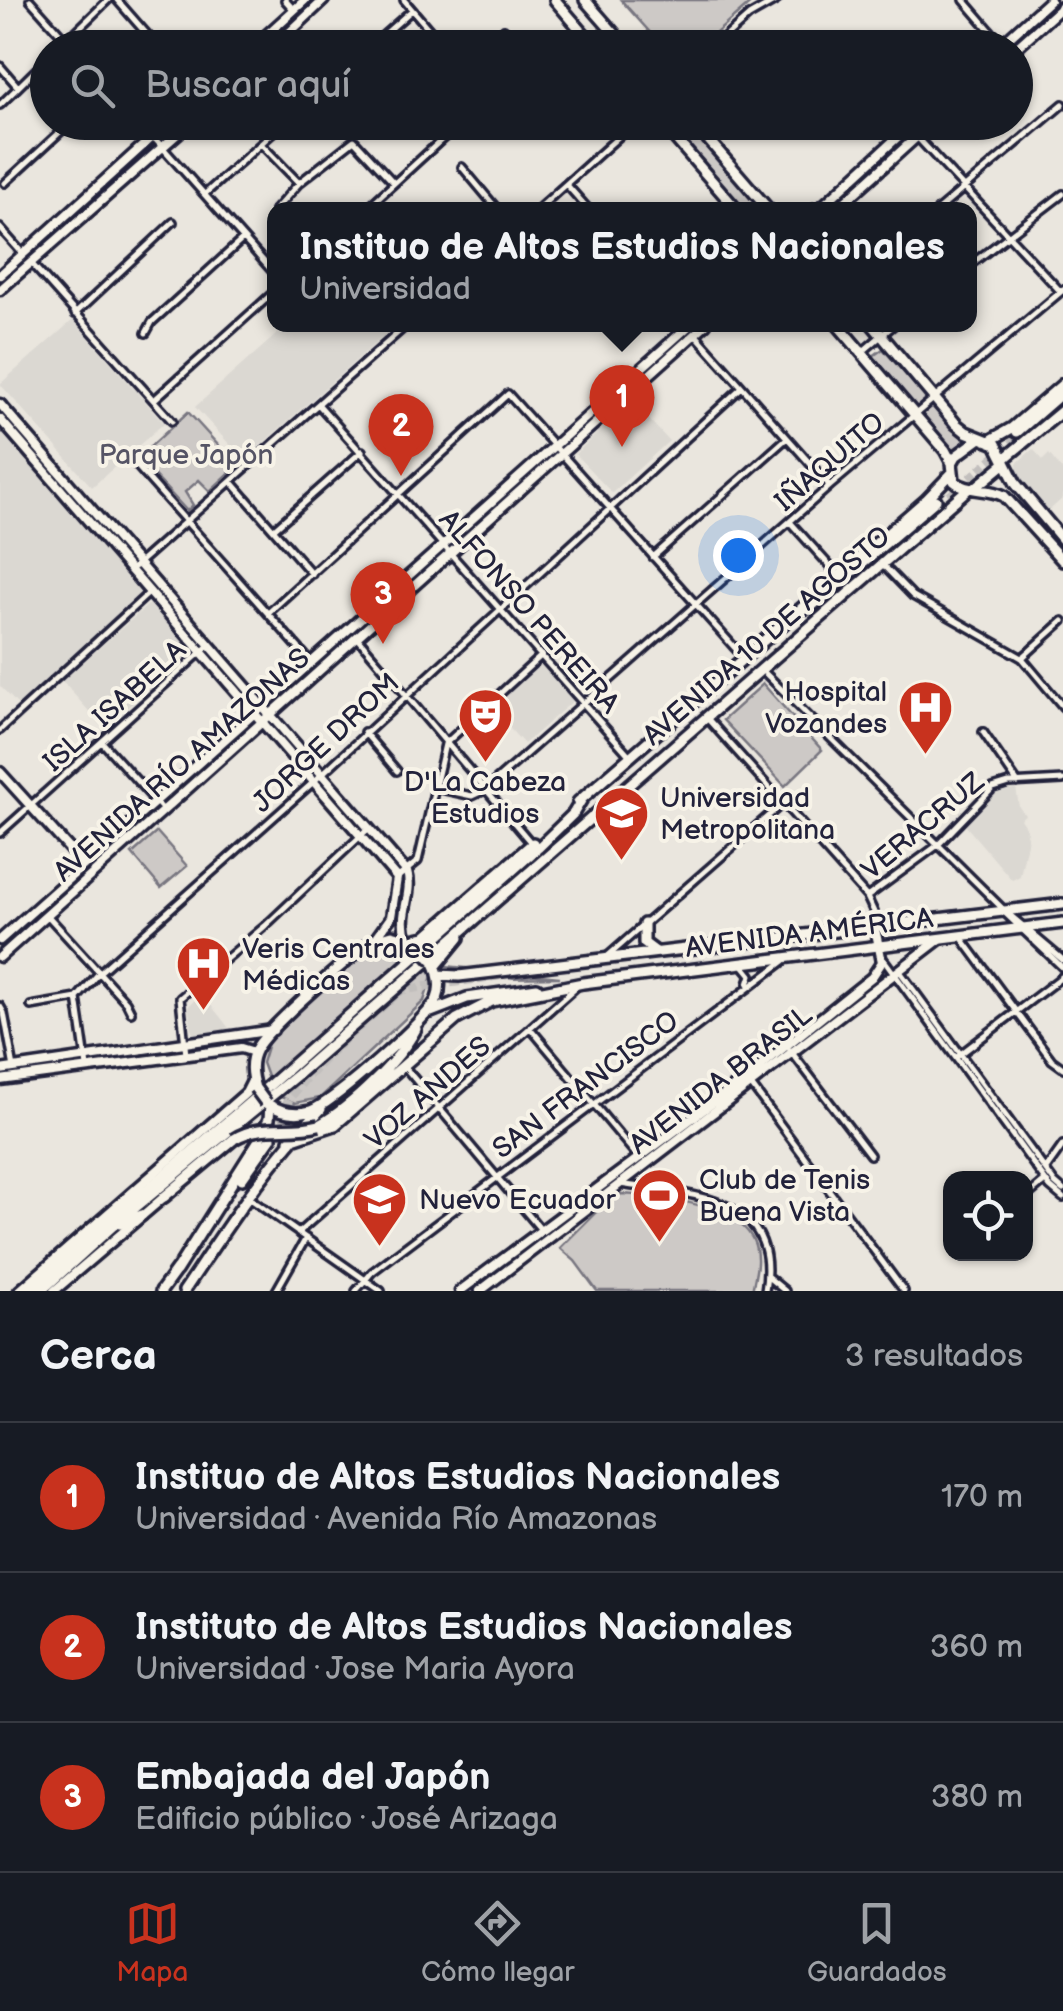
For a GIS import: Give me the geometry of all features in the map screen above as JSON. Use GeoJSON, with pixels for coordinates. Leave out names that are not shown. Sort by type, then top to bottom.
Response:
{"type":"FeatureCollection","features":[{"type":"Feature","properties":{"kind":"main road"},"geometry":{"type":"LineString","coordinates":[[272,30],[305,0]]}},
{"type":"Feature","properties":{"kind":"main road"},"geometry":{"type":"LineString","coordinates":[[292,30],[324,0]]}},
{"type":"Feature","properties":{"kind":"main road"},"geometry":{"type":"LineString","coordinates":[[555,0],[581,30]]}},
{"type":"Feature","properties":{"kind":"main road"},"geometry":{"type":"LineString","coordinates":[[585,0],[611,30]]}},
{"type":"Feature","properties":{"kind":"main road"},"geometry":{"type":"LineString","coordinates":[[1017,30],[1050,0]]}},
{"type":"Feature","properties":{"kind":"main road"},"geometry":{"type":"LineString","coordinates":[[1033,33],[1063,6]]}},
{"type":"Feature","properties":{"kind":"main road"},"geometry":{"type":"LineString","coordinates":[[0,275],[150,140]]}},
{"type":"Feature","properties":{"kind":"main road"},"geometry":{"type":"LineString","coordinates":[[0,290],[172,140]]}},
{"type":"Feature","properties":{"kind":"main road"},"geometry":{"type":"LineString","coordinates":[[677,140],[731,202]]}},
{"type":"Feature","properties":{"kind":"main road"},"geometry":{"type":"LineString","coordinates":[[709,140],[765,202]]}},
{"type":"Feature","properties":{"kind":"main road"},"geometry":{"type":"LineString","coordinates":[[824,202],[894,140]]}},
{"type":"Feature","properties":{"kind":"main road"},"geometry":{"type":"LineString","coordinates":[[845,202],[915,140]]}},
{"type":"Feature","properties":{"kind":"main road","name":"AVENIDA RÍO AMAZONAS"},"geometry":{"type":"LineString","coordinates":[[0,940],[685,332]]}},
{"type":"Feature","properties":{"kind":"main road","name":"AVENIDA RÍO AMAZONAS"},"geometry":{"type":"LineString","coordinates":[[0,957],[562,454],[686,332]]}},
{"type":"Feature","properties":{"kind":"main road"},"geometry":{"type":"LineString","coordinates":[[845,332],[914,414],[952,468],[959,486],[998,493],[1016,506],[1063,561]]}},
{"type":"Feature","properties":{"kind":"main road"},"geometry":{"type":"LineString","coordinates":[[879,332],[956,424],[1003,453],[1004,462],[1063,540]]}},
{"type":"Feature","properties":{"kind":"main road","name":"AVENIDA 10 DE AGOSTO"},"geometry":{"type":"LineString","coordinates":[[412,941],[425,937],[926,500],[952,468],[956,456],[1012,428],[1063,384]]}},
{"type":"Feature","properties":{"kind":"main road"},"geometry":{"type":"LineString","coordinates":[[1018,434],[1063,396]]}},
{"type":"Feature","properties":{"kind":"main road"},"geometry":{"type":"LineString","coordinates":[[0,404],[63,484],[206,649],[253,712],[317,777]]}},
{"type":"Feature","properties":{"kind":"main road","name":"AVENIDA 10 DE AGOSTO"},"geometry":{"type":"LineString","coordinates":[[41,1291],[112,1226],[298,1074],[1063,410]]}},
{"type":"Feature","properties":{"kind":"main road"},"geometry":{"type":"LineString","coordinates":[[0,420],[63,484]]}},
{"type":"Feature","properties":{"kind":"main road"},"geometry":{"type":"LineString","coordinates":[[794,613],[812,606],[937,502],[820,612],[812,627]]}},
{"type":"Feature","properties":{"kind":"main road"},"geometry":{"type":"LineString","coordinates":[[134,567],[150,592],[261,705],[364,832],[396,878],[391,917],[376,938],[273,1030],[254,1052],[254,1083],[268,1104],[269,1119],[176,1271]]}},
{"type":"Feature","properties":{"kind":"main road"},"geometry":{"type":"LineString","coordinates":[[0,772],[84,864]]}},
{"type":"Feature","properties":{"kind":"main road","name":"AVENIDA 10 DE AGOSTO"},"geometry":{"type":"LineString","coordinates":[[28,1291],[271,1084],[523,861],[573,814],[582,799]]}},
{"type":"Feature","properties":{"kind":"main road","name":"AVENIDA 10 DE AGOSTO"},"geometry":{"type":"LineString","coordinates":[[429,1013],[439,993],[435,967],[446,951],[581,831],[593,815]]}},
{"type":"Feature","properties":{"kind":"main road"},"geometry":{"type":"LineString","coordinates":[[364,832],[407,872],[410,884],[402,926],[435,967]]}},
{"type":"Feature","properties":{"kind":"main road","name":"AVENIDA AMÉRICA"},"geometry":{"type":"LineString","coordinates":[[435,967],[459,976],[1063,904]]}},
{"type":"Feature","properties":{"kind":"main road","name":"AVENIDA AMÉRICA"},"geometry":{"type":"LineString","coordinates":[[290,1140],[335,1126],[457,1018],[492,1002],[583,982],[881,950],[1063,922]]}},
{"type":"Feature","properties":{"kind":"main road"},"geometry":{"type":"LineString","coordinates":[[644,924],[644,942],[658,952]]}},
{"type":"Feature","properties":{"kind":"main road"},"geometry":{"type":"LineString","coordinates":[[875,928],[881,950]]}},
{"type":"Feature","properties":{"kind":"main road"},"geometry":{"type":"LineString","coordinates":[[376,938],[392,935],[412,941]]}},
{"type":"Feature","properties":{"kind":"main road","name":"AVENIDA BRASIL"},"geometry":{"type":"LineString","coordinates":[[480,1291],[789,1049],[940,939]]}},
{"type":"Feature","properties":{"kind":"main road","name":"AVENIDA BRASIL"},"geometry":{"type":"LineString","coordinates":[[789,1049],[872,978],[882,962],[881,950]]}},
{"type":"Feature","properties":{"kind":"main road","name":"AVENIDA AMÉRICA"},"geometry":{"type":"LineString","coordinates":[[539,970],[585,966],[606,958]]}},
{"type":"Feature","properties":{"kind":"main road","name":"AVENIDA AMÉRICA"},"geometry":{"type":"LineString","coordinates":[[429,1013],[467,998],[524,988],[560,988]]}},
{"type":"Feature","properties":{"kind":"main road"},"geometry":{"type":"LineString","coordinates":[[184,1291],[290,1140],[429,1013]]}},
{"type":"Feature","properties":{"kind":"main road"},"geometry":{"type":"LineString","coordinates":[[54,1291],[234,1139],[263,1127],[319,1124],[335,1114],[396,1057],[418,1024]]}},
{"type":"Feature","properties":{"kind":"main road"},"geometry":{"type":"LineString","coordinates":[[0,1080],[273,1030]]}},
{"type":"Feature","properties":{"kind":"main road"},"geometry":{"type":"LineString","coordinates":[[0,1070],[241,1048],[254,1052]]}},
{"type":"Feature","properties":{"kind":"main road","name":"AVENIDA BRASIL"},"geometry":{"type":"LineString","coordinates":[[460,1291],[638,1157],[748,1081]]}},
{"type":"Feature","properties":{"kind":"main road"},"geometry":{"type":"LineString","coordinates":[[18,1291],[254,1083]]}},
{"type":"Feature","properties":{"kind":"main road"},"geometry":{"type":"LineString","coordinates":[[268,1104],[296,1113],[313,1110],[330,1100]]}},
{"type":"Feature","properties":{"kind":"main road"},"geometry":{"type":"LineString","coordinates":[[161,1291],[271,1138]]}},
{"type":"Feature","properties":{"kind":"main road"},"geometry":{"type":"LineString","coordinates":[[112,1226],[142,1214]]}},
{"type":"Feature","properties":{"kind":"street"},"geometry":{"type":"LineString","coordinates":[[30,0],[57,30]]}},
{"type":"Feature","properties":{"kind":"street"},"geometry":{"type":"LineString","coordinates":[[76,30],[108,0]]}},
{"type":"Feature","properties":{"kind":"street"},"geometry":{"type":"LineString","coordinates":[[117,0],[143,30]]}},
{"type":"Feature","properties":{"kind":"street"},"geometry":{"type":"LineString","coordinates":[[285,0],[294,10]]}},
{"type":"Feature","properties":{"kind":"street"},"geometry":{"type":"LineString","coordinates":[[404,0],[429,30]]}},
{"type":"Feature","properties":{"kind":"street"},"geometry":{"type":"LineString","coordinates":[[733,30],[776,0]]}},
{"type":"Feature","properties":{"kind":"street"},"geometry":{"type":"LineString","coordinates":[[964,0],[987,30]]}},
{"type":"Feature","properties":{"kind":"street"},"geometry":{"type":"LineString","coordinates":[[389,30],[412,10]]}},
{"type":"Feature","properties":{"kind":"street"},"geometry":{"type":"LineString","coordinates":[[0,66],[18,87]]}},
{"type":"Feature","properties":{"kind":"street"},"geometry":{"type":"LineString","coordinates":[[0,104],[30,75]]}},
{"type":"Feature","properties":{"kind":"street"},"geometry":{"type":"LineString","coordinates":[[1033,129],[1063,104]]}},
{"type":"Feature","properties":{"kind":"street"},"geometry":{"type":"LineString","coordinates":[[5,183],[52,140]]}},
{"type":"Feature","properties":{"kind":"street"},"geometry":{"type":"LineString","coordinates":[[156,140],[267,265]]}},
{"type":"Feature","properties":{"kind":"street"},"geometry":{"type":"LineString","coordinates":[[204,194],[265,140]]}},
{"type":"Feature","properties":{"kind":"street"},"geometry":{"type":"LineString","coordinates":[[282,202],[299,183],[354,140],[394,183]]}},
{"type":"Feature","properties":{"kind":"street"},"geometry":{"type":"LineString","coordinates":[[374,202],[441,140]]}},
{"type":"Feature","properties":{"kind":"street"},"geometry":{"type":"LineString","coordinates":[[546,202],[615,140]]}},
{"type":"Feature","properties":{"kind":"street"},"geometry":{"type":"LineString","coordinates":[[921,140],[977,202]]}},
{"type":"Feature","properties":{"kind":"street"},"geometry":{"type":"LineString","coordinates":[[947,202],[1021,140]]}},
{"type":"Feature","properties":{"kind":"street"},"geometry":{"type":"LineString","coordinates":[[261,144],[299,183]]}},
{"type":"Feature","properties":{"kind":"street"},"geometry":{"type":"LineString","coordinates":[[462,166],[491,202]]}},
{"type":"Feature","properties":{"kind":"street"},"geometry":{"type":"LineString","coordinates":[[566,184],[582,202]]}},
{"type":"Feature","properties":{"kind":"street"},"geometry":{"type":"LineString","coordinates":[[977,260],[1063,194]]}},
{"type":"Feature","properties":{"kind":"street"},"geometry":{"type":"LineString","coordinates":[[977,202],[1062,292]]}},
{"type":"Feature","properties":{"kind":"street"},"geometry":{"type":"LineString","coordinates":[[75,314],[173,222]]}},
{"type":"Feature","properties":{"kind":"street"},"geometry":{"type":"LineString","coordinates":[[0,228],[23,254]]}},
{"type":"Feature","properties":{"kind":"street"},"geometry":{"type":"LineString","coordinates":[[146,333],[152,322],[244,239]]}},
{"type":"Feature","properties":{"kind":"street"},"geometry":{"type":"LineString","coordinates":[[30,263],[172,421]]}},
{"type":"Feature","properties":{"kind":"street","name":"IÑAQUITO"},"geometry":{"type":"LineString","coordinates":[[485,790],[830,486],[1062,292]]}},
{"type":"Feature","properties":{"kind":"street"},"geometry":{"type":"LineString","coordinates":[[154,400],[267,298]]}},
{"type":"Feature","properties":{"kind":"street"},"geometry":{"type":"LineString","coordinates":[[134,567],[399,332]]}},
{"type":"Feature","properties":{"kind":"street"},"geometry":{"type":"LineString","coordinates":[[695,332],[830,486]]}},
{"type":"Feature","properties":{"kind":"street"},"geometry":{"type":"LineString","coordinates":[[862,353],[886,332]]}},
{"type":"Feature","properties":{"kind":"street","name":"JORGE DROM"},"geometry":{"type":"LineString","coordinates":[[77,998],[100,972],[742,387]]}},
{"type":"Feature","properties":{"kind":"street"},"geometry":{"type":"LineString","coordinates":[[268,613],[508,394],[743,657]]}},
{"type":"Feature","properties":{"kind":"street","name":"ALFONSO PEREIRA"},"geometry":{"type":"LineString","coordinates":[[318,404],[630,756]]}},
{"type":"Feature","properties":{"kind":"street"},"geometry":{"type":"LineString","coordinates":[[653,556],[787,438]]}},
{"type":"Feature","properties":{"kind":"street"},"geometry":{"type":"LineString","coordinates":[[274,529],[362,451]]}},
{"type":"Feature","properties":{"kind":"street"},"geometry":{"type":"LineString","coordinates":[[137,466],[311,662]]}},
{"type":"Feature","properties":{"kind":"street"},"geometry":{"type":"LineString","coordinates":[[231,481],[312,574]]}},
{"type":"Feature","properties":{"kind":"street"},"geometry":{"type":"LineString","coordinates":[[790,522],[838,576]]}},
{"type":"Feature","properties":{"kind":"street"},"geometry":{"type":"LineString","coordinates":[[882,564],[912,596],[1022,658],[1063,708]]}},
{"type":"Feature","properties":{"kind":"street"},"geometry":{"type":"LineString","coordinates":[[0,730],[150,592]]}},
{"type":"Feature","properties":{"kind":"street"},"geometry":{"type":"LineString","coordinates":[[1022,658],[1063,621]]}},
{"type":"Feature","properties":{"kind":"street"},"geometry":{"type":"LineString","coordinates":[[356,636],[532,845]]}},
{"type":"Feature","properties":{"kind":"street","name":"ISLA ISABELA"},"geometry":{"type":"LineString","coordinates":[[0,834],[206,649]]}},
{"type":"Feature","properties":{"kind":"street"},"geometry":{"type":"LineString","coordinates":[[396,878],[418,861],[445,744],[542,654]]}},
{"type":"Feature","properties":{"kind":"street"},"geometry":{"type":"LineString","coordinates":[[761,669],[1063,968]]}},
{"type":"Feature","properties":{"kind":"street"},"geometry":{"type":"LineString","coordinates":[[706,717],[867,897],[874,912],[875,928]]}},
{"type":"Feature","properties":{"kind":"street"},"geometry":{"type":"LineString","coordinates":[[364,732],[397,771]]}},
{"type":"Feature","properties":{"kind":"street"},"geometry":{"type":"LineString","coordinates":[[983,732],[1018,783]]}},
{"type":"Feature","properties":{"kind":"street"},"geometry":{"type":"LineString","coordinates":[[103,743],[164,810]]}},
{"type":"Feature","properties":{"kind":"street","name":"VERACRUZ"},"geometry":{"type":"LineString","coordinates":[[867,897],[938,845],[986,793],[1000,785],[1063,780]]}},
{"type":"Feature","properties":{"kind":"street"},"geometry":{"type":"LineString","coordinates":[[436,788],[472,796],[485,790]]}},
{"type":"Feature","properties":{"kind":"street"},"geometry":{"type":"LineString","coordinates":[[606,958],[783,803]]}},
{"type":"Feature","properties":{"kind":"street"},"geometry":{"type":"LineString","coordinates":[[186,1055],[180,998],[266,926],[364,832]]}},
{"type":"Feature","properties":{"kind":"street"},"geometry":{"type":"LineString","coordinates":[[48,916],[132,1012]]}},
{"type":"Feature","properties":{"kind":"street"},"geometry":{"type":"LineString","coordinates":[[1022,928],[1063,960]]}},
{"type":"Feature","properties":{"kind":"street"},"geometry":{"type":"LineString","coordinates":[[961,937],[1052,1060],[1063,1068]]}},
{"type":"Feature","properties":{"kind":"street"},"geometry":{"type":"LineString","coordinates":[[881,950],[1044,1176],[1063,1194]]}},
{"type":"Feature","properties":{"kind":"street","name":"SAN FRANCISCO"},"geometry":{"type":"LineString","coordinates":[[356,1291],[363,1278],[786,959]]}},
{"type":"Feature","properties":{"kind":"street"},"geometry":{"type":"LineString","coordinates":[[741,963],[751,974],[747,987]]}},
{"type":"Feature","properties":{"kind":"street"},"geometry":{"type":"LineString","coordinates":[[958,1056],[1063,976]]}},
{"type":"Feature","properties":{"kind":"street","name":"VOZ ANDES"},"geometry":{"type":"LineString","coordinates":[[298,1233],[583,982]]}},
{"type":"Feature","properties":{"kind":"street"},"geometry":{"type":"LineString","coordinates":[[31,1006],[77,998],[87,1062]]}},
{"type":"Feature","properties":{"kind":"street"},"geometry":{"type":"LineString","coordinates":[[0,1006],[14,1068]]}},
{"type":"Feature","properties":{"kind":"street"},"geometry":{"type":"LineString","coordinates":[[530,1028],[638,1157]]}},
{"type":"Feature","properties":{"kind":"street"},"geometry":{"type":"LineString","coordinates":[[789,1049],[870,1155]]}},
{"type":"Feature","properties":{"kind":"street"},"geometry":{"type":"LineString","coordinates":[[403,1065],[542,1231]]}},
{"type":"Feature","properties":{"kind":"street"},"geometry":{"type":"LineString","coordinates":[[748,1081],[904,1291]]}},
{"type":"Feature","properties":{"kind":"street"},"geometry":{"type":"LineString","coordinates":[[1033,1189],[1063,1146]]}},
{"type":"Feature","properties":{"kind":"street"},"geometry":{"type":"LineString","coordinates":[[615,1175],[620,1184],[672,1189],[735,1210],[760,1236],[768,1276],[765,1291]]}},
{"type":"Feature","properties":{"kind":"street"},"geometry":{"type":"LineString","coordinates":[[247,1197],[382,1291]]}},
{"type":"Feature","properties":{"kind":"street"},"geometry":{"type":"LineString","coordinates":[[276,1291],[306,1238]]}},
{"type":"Feature","properties":{"kind":"street"},"geometry":{"type":"LineString","coordinates":[[768,1276],[784,1291]]}},
{"type":"Feature","properties":{"kind":"shaded area"},"geometry":{"type":"Polygon","coordinates":[[[73,320],[164,423],[92,487],[0,384],[73,320]]]}},
{"type":"Feature","properties":{"kind":"shaded area"},"geometry":{"type":"Polygon","coordinates":[[[279,332],[388,332],[244,460],[195,407],[279,332]]]}},
{"type":"Feature","properties":{"kind":"shaded area"},"geometry":{"type":"Polygon","coordinates":[[[632,401],[669,441],[612,493],[575,454],[632,401]]]}},
{"type":"Feature","properties":{"kind":"shaded area"},"geometry":{"type":"Polygon","coordinates":[[[0,429],[141,594],[19,706],[0,686],[0,429]]]}},
{"type":"Feature","properties":{"kind":"shaded area"},"geometry":{"type":"Polygon","coordinates":[[[1033,449],[1043,460],[1049,454],[1063,471],[1063,498],[1043,516],[1019,487],[1017,463],[1033,449]]]}},
{"type":"Feature","properties":{"kind":"shaded area"},"geometry":{"type":"Polygon","coordinates":[[[149,604],[192,651],[104,728],[62,681],[149,604]]]}},
{"type":"Feature","properties":{"kind":"shaded area"},"geometry":{"type":"Polygon","coordinates":[[[541,663],[574,700],[524,744],[491,708],[541,663]]]}},
{"type":"Feature","properties":{"kind":"shaded area"},"geometry":{"type":"Polygon","coordinates":[[[1016,788],[1019,807],[1025,815],[1020,819],[1028,838],[1020,876],[1012,880],[965,825],[996,793],[1016,788]]]}},
{"type":"Feature","properties":{"kind":"shaded area","name":"Veris Centrales Médicas"},"geometry":{"type":"Polygon","coordinates":[[[201,993],[231,1031],[193,1036],[188,1007],[201,993]]]}},
{"type":"Feature","properties":{"kind":"green space"},"geometry":{"type":"Polygon","coordinates":[[[621,0],[754,0],[720,30],[648,30],[621,0]]]}},
{"type":"Feature","properties":{"kind":"green space"},"geometry":{"type":"Polygon","coordinates":[[[682,140],[702,140],[756,202],[738,202],[682,140]]]}},
{"type":"Feature","properties":{"kind":"green space"},"geometry":{"type":"Polygon","coordinates":[[[883,349],[967,439],[952,453],[873,356],[883,349]]]}},
{"type":"Feature","properties":{"kind":"green space","name":"Parque Japón"},"geometry":{"type":"Polygon","coordinates":[[[188,412],[237,466],[210,491],[199,480],[185,492],[193,505],[187,511],[138,458],[188,412]]]}},
{"type":"Feature","properties":{"kind":"green space"},"geometry":{"type":"Polygon","coordinates":[[[763,684],[822,750],[785,786],[723,720],[763,684]]]}},
{"type":"Feature","properties":{"kind":"green space"},"geometry":{"type":"Polygon","coordinates":[[[157,832],[187,866],[161,888],[132,854],[157,832]]]}},
{"type":"Feature","properties":{"kind":"green space"},"geometry":{"type":"Polygon","coordinates":[[[396,940],[412,950],[269,1082],[262,1063],[269,1040],[369,947],[396,940]]]}},
{"type":"Feature","properties":{"kind":"green space"},"geometry":{"type":"Polygon","coordinates":[[[424,964],[560,977],[431,979],[424,1001],[320,1098],[295,1103],[281,1097],[424,964]]]}},
{"type":"Feature","properties":{"kind":"green space","name":"Club de Tenis Buena Vista"},"geometry":{"type":"Polygon","coordinates":[[[622,1194],[698,1205],[734,1220],[755,1245],[752,1291],[597,1291],[560,1248],[612,1196],[622,1194]]]}},
{"type":"Feature","properties":{"kind":"tunnel"},"geometry":{"type":"LineString","coordinates":[[939,505],[1019,436]]}},
{"type":"Feature","properties":{"kind":"tunnel"},"geometry":{"type":"LineString","coordinates":[[274,1132],[289,1099],[305,1079],[402,990],[511,974]]}},
{"type":"Feature","properties":{"kind":"place","name":"Instituo de Altos Estudios Nacionales"},"geometry":{"type":"Point","coordinates":[622,447]}},
{"type":"Feature","properties":{"kind":"place","name":"Instituto de Altos Estudios Nacionales"},"geometry":{"type":"Point","coordinates":[401,476]}},
{"type":"Feature","properties":{"kind":"place","name":"Embajada del Japón"},"geometry":{"type":"Point","coordinates":[383,644]}},
{"type":"Feature","properties":{"kind":"place","name":"Hospital Vozandes"},"geometry":{"type":"Point","coordinates":[926,756]}},
{"type":"Feature","properties":{"kind":"place","name":"D'La Cabeza Estudios"},"geometry":{"type":"Point","coordinates":[485,764]}},
{"type":"Feature","properties":{"kind":"place","name":"Universidad Metropolitana"},"geometry":{"type":"Point","coordinates":[621,862]}},
{"type":"Feature","properties":{"kind":"place","name":"Veris Centrales Médicas"},"geometry":{"type":"Point","coordinates":[203,1013]}},
{"type":"Feature","properties":{"kind":"place","name":"Club de Tenis Buena Vista"},"geometry":{"type":"Point","coordinates":[660,1244]}},
{"type":"Feature","properties":{"kind":"place","name":"Nuevo Ecuador"},"geometry":{"type":"Point","coordinates":[380,1248]}}]}
